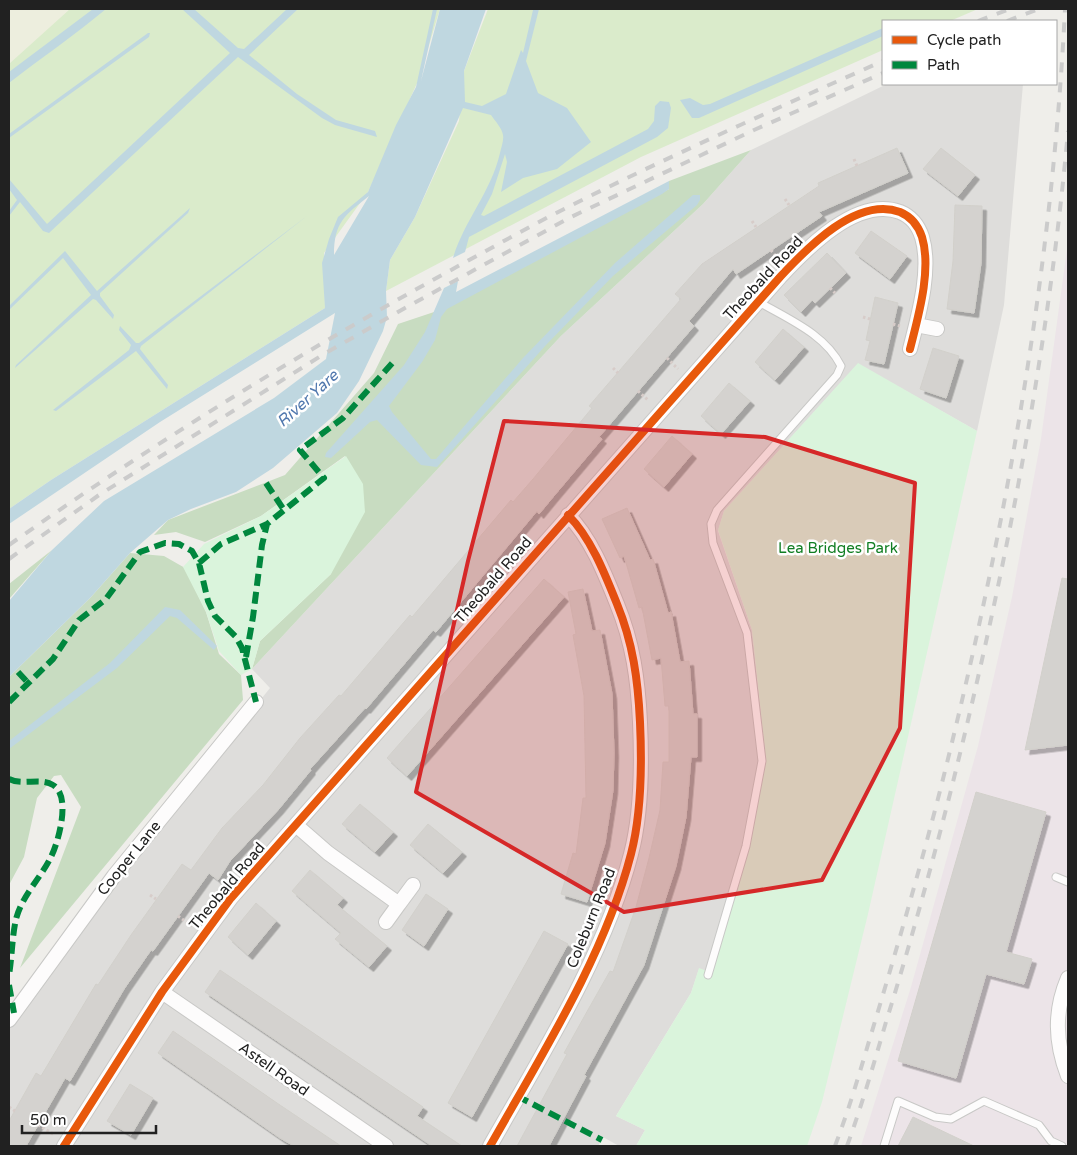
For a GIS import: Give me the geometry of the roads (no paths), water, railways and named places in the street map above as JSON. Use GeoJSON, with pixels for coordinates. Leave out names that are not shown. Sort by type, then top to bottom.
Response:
{"type":"FeatureCollection","features":[{"type":"Feature","properties":{"kind":"street","name":"Theobald Road"},"geometry":{"type":"LineString","coordinates":[[64,1146],[162,992],[231,898],[297,826],[568,515],[799,256],[845,221],[872,209],[891,209],[905,214],[916,222],[922,238],[925,264],[921,305],[910,349]]}},
{"type":"Feature","properties":{"kind":"street"},"geometry":{"type":"LineString","coordinates":[[916,325],[936,329]]}},
{"type":"Feature","properties":{"kind":"street","name":"Coleburn Road"},"geometry":{"type":"LineString","coordinates":[[490,1146],[581,980],[602,936],[620,891],[632,852],[638,806],[642,754],[639,700],[629,633],[608,580],[589,545],[568,515]]}},
{"type":"Feature","properties":{"kind":"street","name":"Cooper Lane"},"geometry":{"type":"LineString","coordinates":[[9,1020],[114,876],[256,702]]}},
{"type":"Feature","properties":{"kind":"street"},"geometry":{"type":"LineString","coordinates":[[297,826],[328,853],[399,904]]}},
{"type":"Feature","properties":{"kind":"street"},"geometry":{"type":"LineString","coordinates":[[386,922],[413,885]]}},
{"type":"Feature","properties":{"kind":"street"},"geometry":{"type":"LineString","coordinates":[[1068,978],[1059,1002],[1057,1030],[1061,1058],[1068,1076]]}},
{"type":"Feature","properties":{"kind":"street","name":"Astell Road"},"geometry":{"type":"LineString","coordinates":[[162,992],[386,1146]]}},
{"type":"Feature","properties":{"kind":"lane"},"geometry":{"type":"LineString","coordinates":[[708,976],[746,846],[762,761],[747,633],[713,543],[711,524],[717,510],[837,375],[840,366],[829,348],[797,322],[759,302]]}},
{"type":"Feature","properties":{"kind":"lane"},"geometry":{"type":"LineString","coordinates":[[1056,877],[1068,882]]}},
{"type":"Feature","properties":{"kind":"lane"},"geometry":{"type":"LineString","coordinates":[[884,1146],[898,1101],[935,1117],[951,1119],[984,1101],[1039,1125],[1051,1141],[1062,1146]]}},
{"type":"Feature","properties":{"kind":"water"},"geometry":{"type":"Polygon","coordinates":[[[93,9],[106,9],[9,83],[9,72],[93,9]]]}},
{"type":"Feature","properties":{"kind":"water"},"geometry":{"type":"Polygon","coordinates":[[[182,9],[194,9],[238,48],[244,49],[287,9],[298,9],[249,55],[297,94],[336,120],[375,131],[377,137],[335,125],[322,118],[238,57],[49,233],[43,231],[20,202],[9,216],[9,211],[17,200],[9,189],[9,179],[47,224],[230,53],[182,9]]]}},
{"type":"Feature","properties":{"kind":"water","name":"River Yare"},"geometry":{"type":"Polygon","coordinates":[[[433,9],[437,9],[421,81],[440,9],[486,9],[464,71],[465,102],[482,106],[506,94],[521,50],[523,53],[533,10],[539,9],[526,61],[538,93],[567,108],[591,142],[557,169],[523,178],[501,192],[507,162],[505,154],[492,194],[481,215],[484,216],[648,129],[654,121],[655,106],[660,101],[669,102],[671,108],[668,128],[657,137],[469,237],[465,252],[453,258],[464,231],[496,167],[503,140],[501,130],[491,115],[463,108],[415,217],[390,260],[386,291],[387,317],[383,331],[359,381],[337,413],[273,468],[236,492],[168,520],[130,553],[91,597],[9,677],[9,601],[52,550],[104,501],[274,398],[326,359],[335,313],[160,422],[9,524],[9,509],[51,480],[325,308],[322,263],[338,217],[368,192],[396,125],[416,87],[433,9]],[[369,196],[342,220],[336,235],[334,255],[369,196]]]}},
{"type":"Feature","properties":{"kind":"water"},"geometry":{"type":"Polygon","coordinates":[[[882,28],[882,36],[699,118],[692,118],[680,100],[690,98],[703,105],[710,104],[882,28]]]}},
{"type":"Feature","properties":{"kind":"water"},"geometry":{"type":"Polygon","coordinates":[[[150,33],[149,37],[9,138],[9,134],[150,33]]]}},
{"type":"Feature","properties":{"kind":"water"},"geometry":{"type":"Polygon","coordinates":[[[669,181],[669,189],[662,194],[447,309],[441,317],[435,340],[422,362],[389,406],[431,459],[436,459],[523,358],[615,263],[693,195],[700,195],[697,205],[613,276],[546,345],[437,467],[421,465],[377,420],[370,422],[331,458],[325,457],[326,453],[404,365],[425,332],[444,288],[458,281],[456,292],[669,181]]]}},
{"type":"Feature","properties":{"kind":"water"},"geometry":{"type":"Polygon","coordinates":[[[190,208],[188,213],[100,293],[100,296],[114,315],[113,319],[93,299],[15,368],[91,295],[63,258],[9,310],[9,306],[65,251],[97,291],[190,208]]]}},
{"type":"Feature","properties":{"kind":"water"},"geometry":{"type":"Polygon","coordinates":[[[307,216],[141,346],[140,349],[168,385],[167,389],[136,351],[56,411],[53,410],[129,350],[131,345],[119,330],[120,326],[136,343],[139,343],[307,216]]]}},
{"type":"Feature","properties":{"kind":"water"},"geometry":{"type":"Polygon","coordinates":[[[165,607],[180,610],[217,646],[214,650],[177,618],[170,616],[117,668],[9,749],[9,741],[110,663],[165,607]]]}},
{"type":"Feature","properties":{"kind":"railway"},"geometry":{"type":"LineString","coordinates":[[981,20],[1010,9]]}},
{"type":"Feature","properties":{"kind":"railway"},"geometry":{"type":"LineString","coordinates":[[1010,20],[1039,9]]}},
{"type":"Feature","properties":{"kind":"railway"},"geometry":{"type":"LineString","coordinates":[[835,1146],[862,1066],[926,845],[986,595],[1005,498],[1037,304],[1059,107],[1065,9]]}},
{"type":"Feature","properties":{"kind":"railway"},"geometry":{"type":"LineString","coordinates":[[9,545],[119,470],[231,398],[404,296],[541,221],[607,188],[725,132],[882,61]]}},
{"type":"Feature","properties":{"kind":"railway"},"geometry":{"type":"LineString","coordinates":[[9,559],[99,495],[324,354],[405,308],[571,217],[754,130],[882,73]]}},
{"type":"Feature","properties":{"kind":"railway"},"geometry":{"type":"LineString","coordinates":[[847,1146],[858,1115],[928,877],[971,709],[989,627],[1022,463],[1036,380],[1049,297],[1068,131]]}},
{"type":"Feature","properties":{"kind":"park label","name":"Lea Bridges Park"},"geometry":{"type":"Point","coordinates":[838,548]}}]}
